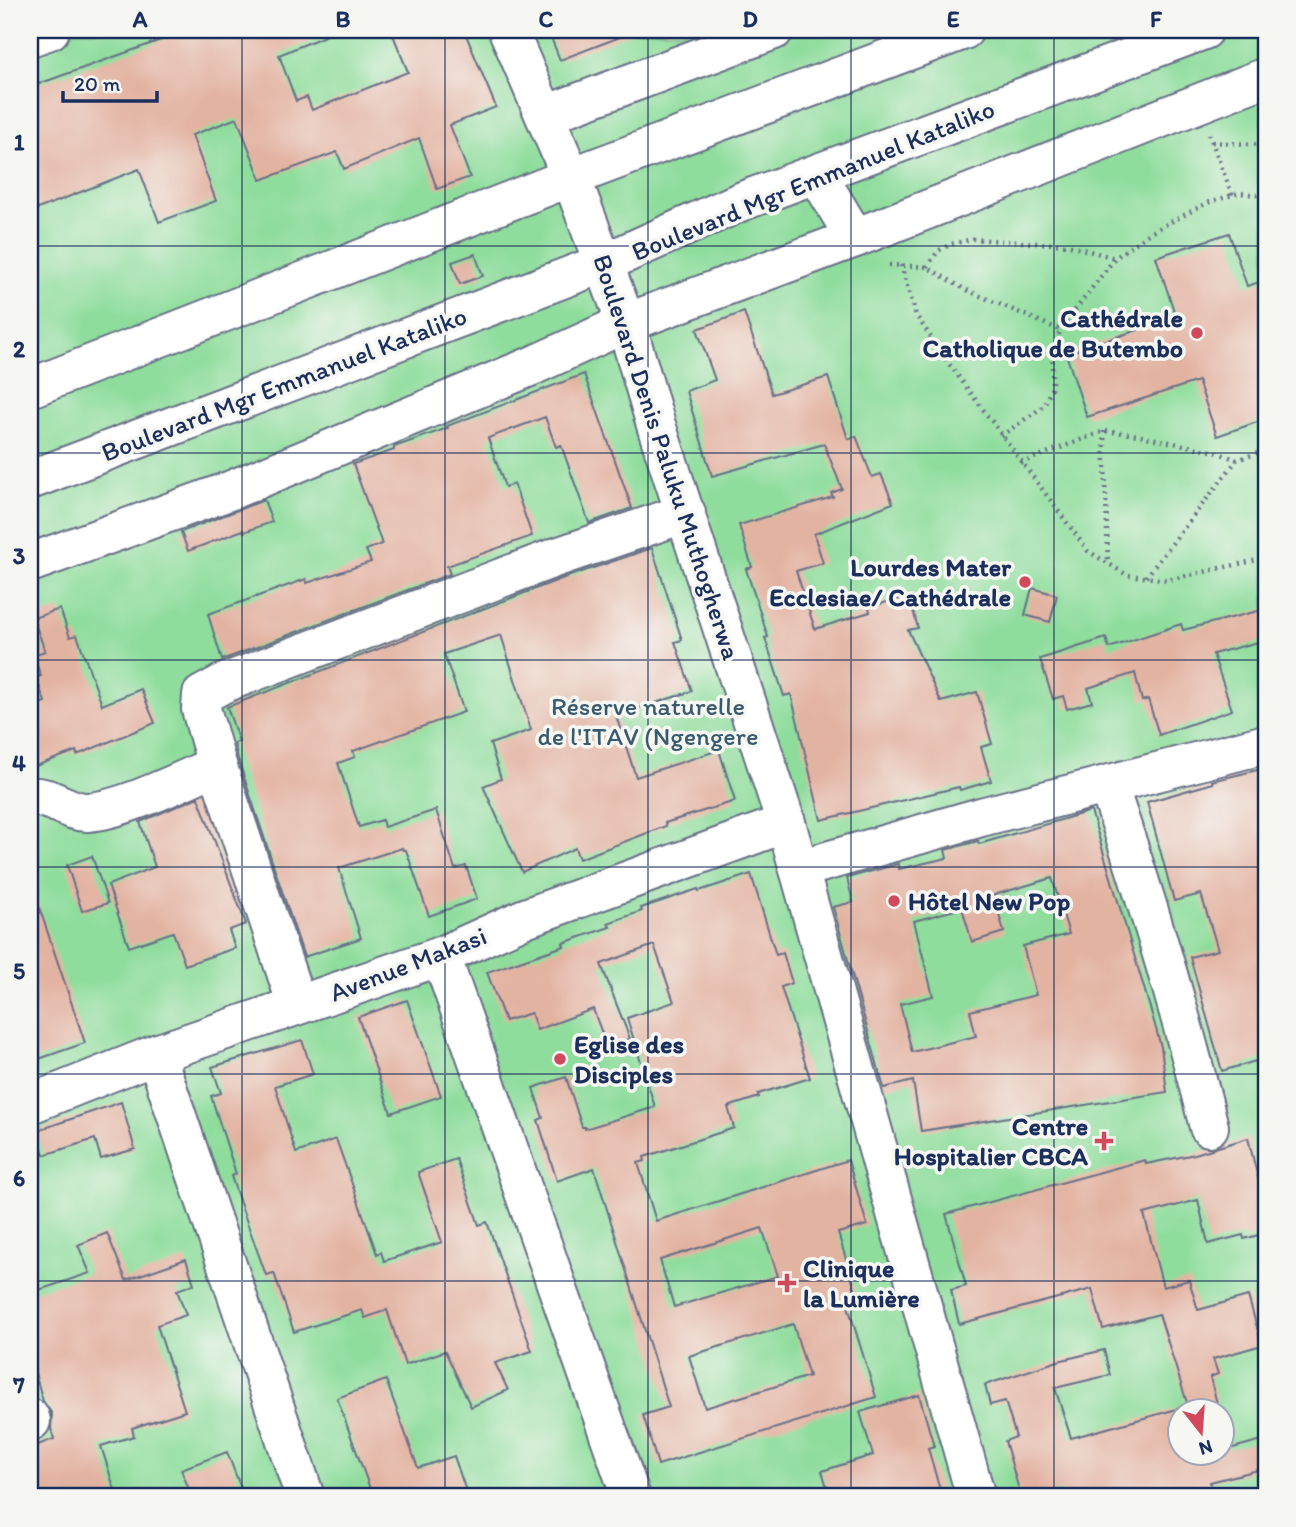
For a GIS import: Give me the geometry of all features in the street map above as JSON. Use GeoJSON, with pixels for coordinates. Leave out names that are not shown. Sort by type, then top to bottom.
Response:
{"type":"FeatureCollection","features":[{"type":"Feature","properties":{"kind":"street"},"geometry":{"type":"LineString","coordinates":[[30,37],[50,30]]}},
{"type":"Feature","properties":{"kind":"street","name":"Boulevard Denis Paluku Muthogherwa"},"geometry":{"type":"LineString","coordinates":[[508,30],[571,177],[626,323],[656,425],[786,823],[976,1497]]}},
{"type":"Feature","properties":{"kind":"street"},"geometry":{"type":"LineString","coordinates":[[545,115],[774,30]]}},
{"type":"Feature","properties":{"kind":"street"},"geometry":{"type":"LineString","coordinates":[[30,388],[571,177],[964,30]]}},
{"type":"Feature","properties":{"kind":"street","name":"Boulevard Mgr Emmanuel Kataliko"},"geometry":{"type":"LineString","coordinates":[[30,480],[604,264],[740,202],[1205,30]]}},
{"type":"Feature","properties":{"kind":"street"},"geometry":{"type":"LineString","coordinates":[[30,563],[229,491],[532,366],[626,323],[855,238],[1266,77]]}},
{"type":"Feature","properties":{"kind":"street"},"geometry":{"type":"LineString","coordinates":[[817,174],[855,238]]}},
{"type":"Feature","properties":{"kind":"street"},"geometry":{"type":"LineString","coordinates":[[297,1005],[217,765],[201,709],[202,695],[224,683],[554,558],[686,513]]}},
{"type":"Feature","properties":{"kind":"street"},"geometry":{"type":"LineString","coordinates":[[799,869],[981,817],[1266,744]]}},
{"type":"Feature","properties":{"kind":"street"},"geometry":{"type":"LineString","coordinates":[[30,797],[53,801],[85,813],[111,808],[217,765]]}},
{"type":"Feature","properties":{"kind":"street"},"geometry":{"type":"LineString","coordinates":[[1108,785],[1185,1034],[1209,1127]]}},
{"type":"Feature","properties":{"kind":"street","name":"Avenue Makasi"},"geometry":{"type":"LineString","coordinates":[[30,1104],[156,1054],[441,956],[574,899],[786,823]]}},
{"type":"Feature","properties":{"kind":"street"},"geometry":{"type":"LineString","coordinates":[[441,956],[631,1497]]}},
{"type":"Feature","properties":{"kind":"street"},"geometry":{"type":"LineString","coordinates":[[156,1054],[305,1497]]}},
{"type":"Feature","properties":{"kind":"path"},"geometry":{"type":"LineString","coordinates":[[1198,104],[1233,195]]}},
{"type":"Feature","properties":{"kind":"path"},"geometry":{"type":"LineString","coordinates":[[1212,142],[1266,145]]}},
{"type":"Feature","properties":{"kind":"path"},"geometry":{"type":"LineString","coordinates":[[1001,436],[1044,406],[1052,387],[1052,363],[1060,330],[1115,258],[1148,234],[1207,203],[1239,194],[1266,195]]}},
{"type":"Feature","properties":{"kind":"path"},"geometry":{"type":"LineString","coordinates":[[855,238],[864,253],[880,264],[927,267],[964,289],[1060,330]]}},
{"type":"Feature","properties":{"kind":"path"},"geometry":{"type":"LineString","coordinates":[[927,267],[938,251],[951,244],[973,239],[1067,245],[1115,258]]}},
{"type":"Feature","properties":{"kind":"path"},"geometry":{"type":"LineString","coordinates":[[901,265],[916,314],[944,357],[1088,551],[1128,575],[1168,580],[1266,558]]}},
{"type":"Feature","properties":{"kind":"path"},"geometry":{"type":"LineString","coordinates":[[1021,463],[1104,431],[1132,434],[1216,452],[1237,460]]}},
{"type":"Feature","properties":{"kind":"path"},"geometry":{"type":"LineString","coordinates":[[1104,431],[1108,563]]}},
{"type":"Feature","properties":{"kind":"path"},"geometry":{"type":"LineString","coordinates":[[1146,578],[1237,460],[1266,450]]}},
{"type":"Feature","properties":{"kind":"green space","name":"Réserve naturelle de l'ITAV (Ngengere"},"geometry":{"type":"Polygon","coordinates":[[[30,30],[1266,30],[1266,1497],[30,1497],[30,30]]]}},
{"type":"Feature","properties":{"kind":"building"},"geometry":{"type":"Polygon","coordinates":[[[189,30],[339,30],[279,55],[296,101],[307,97],[312,110],[408,72],[391,30],[464,30],[496,107],[450,125],[470,177],[437,189],[419,138],[344,169],[337,152],[261,180],[237,118],[192,135],[216,201],[159,222],[139,169],[30,212],[30,87],[189,30]]]}},
{"type":"Feature","properties":{"kind":"building"},"geometry":{"type":"Polygon","coordinates":[[[548,30],[633,30],[633,32],[560,60],[548,30]]]}},
{"type":"Feature","properties":{"kind":"building","name":"Cathédrale Catholique de Butembo"},"geometry":{"type":"Polygon","coordinates":[[[1229,233],[1247,286],[1266,280],[1266,419],[1217,436],[1198,381],[1087,417],[1066,354],[1176,317],[1156,257],[1229,233]]]}},
{"type":"Feature","properties":{"kind":"building"},"geometry":{"type":"Polygon","coordinates":[[[475,254],[483,276],[460,284],[452,262],[475,254]]]}},
{"type":"Feature","properties":{"kind":"building"},"geometry":{"type":"Polygon","coordinates":[[[744,312],[772,394],[828,377],[848,439],[856,436],[872,477],[881,474],[893,503],[814,534],[823,563],[796,571],[815,629],[870,612],[869,607],[909,596],[918,628],[908,630],[941,702],[977,692],[992,744],[981,747],[991,781],[821,820],[791,694],[784,696],[765,638],[768,637],[746,569],[752,567],[739,525],[833,497],[831,493],[842,489],[824,444],[712,476],[686,391],[715,380],[697,329],[744,312]]]}},
{"type":"Feature","properties":{"kind":"building"},"geometry":{"type":"Polygon","coordinates":[[[584,374],[632,508],[589,523],[561,445],[556,447],[545,417],[488,438],[505,487],[514,484],[532,536],[447,566],[450,574],[222,660],[208,614],[306,579],[307,583],[371,562],[366,550],[382,544],[353,464],[584,374]]]}},
{"type":"Feature","properties":{"kind":"building"},"geometry":{"type":"Polygon","coordinates":[[[264,500],[272,522],[188,551],[181,532],[264,500]]]}},
{"type":"Feature","properties":{"kind":"building"},"geometry":{"type":"Polygon","coordinates":[[[652,548],[682,640],[675,642],[692,691],[616,716],[636,777],[719,750],[735,801],[665,823],[666,826],[579,859],[575,848],[522,872],[483,786],[501,779],[490,744],[531,730],[501,635],[444,654],[464,712],[353,751],[355,757],[338,763],[359,827],[382,820],[384,827],[436,810],[455,869],[466,866],[477,899],[429,916],[406,850],[402,848],[339,868],[361,938],[304,957],[238,759],[234,743],[239,742],[227,707],[561,579],[652,548]]]}},
{"type":"Feature","properties":{"kind":"building"},"geometry":{"type":"Polygon","coordinates":[[[1032,588],[1057,595],[1050,622],[1025,615],[1032,588]]]}},
{"type":"Feature","properties":{"kind":"building"},"geometry":{"type":"Polygon","coordinates":[[[60,609],[70,637],[77,635],[102,705],[141,689],[155,723],[77,755],[76,751],[30,768],[30,708],[45,702],[36,677],[41,676],[33,655],[45,651],[33,618],[60,609]]]}},
{"type":"Feature","properties":{"kind":"building"},"geometry":{"type":"Polygon","coordinates":[[[1266,609],[1266,640],[1213,654],[1232,710],[1159,735],[1148,699],[1142,701],[1135,673],[1088,688],[1092,702],[1067,709],[1063,696],[1053,699],[1040,659],[1106,638],[1109,648],[1181,624],[1183,630],[1266,609]]]}},
{"type":"Feature","properties":{"kind":"building"},"geometry":{"type":"Polygon","coordinates":[[[1266,768],[1266,1058],[1222,1071],[1190,957],[1218,950],[1201,894],[1174,901],[1147,802],[1213,783],[1212,781],[1266,768]]]}},
{"type":"Feature","properties":{"kind":"building"},"geometry":{"type":"Polygon","coordinates":[[[198,797],[246,924],[229,930],[235,948],[185,965],[173,932],[129,947],[108,885],[155,867],[140,822],[198,797]]]}},
{"type":"Feature","properties":{"kind":"building"},"geometry":{"type":"Polygon","coordinates":[[[1091,811],[1161,1047],[1167,1092],[921,1131],[913,1081],[884,1088],[833,907],[853,902],[847,878],[898,864],[899,869],[947,858],[945,850],[978,841],[979,844],[1091,811]],[[1052,878],[994,895],[1004,932],[972,942],[962,908],[914,921],[933,996],[900,1004],[912,1052],[976,1036],[970,1011],[1036,995],[1023,946],[1069,934],[1052,878]]]}},
{"type":"Feature","properties":{"kind":"building"},"geometry":{"type":"Polygon","coordinates":[[[92,856],[108,903],[82,911],[67,865],[92,856]]]}},
{"type":"Feature","properties":{"kind":"building"},"geometry":{"type":"Polygon","coordinates":[[[751,874],[776,955],[783,953],[792,983],[781,987],[810,1078],[758,1094],[759,1097],[728,1107],[734,1128],[644,1157],[645,1161],[638,1163],[656,1221],[848,1160],[867,1225],[838,1233],[859,1302],[848,1306],[876,1397],[658,1465],[643,1415],[669,1407],[594,1168],[557,1181],[538,1120],[543,1118],[533,1088],[566,1077],[582,1127],[585,1129],[655,1107],[627,1018],[674,1002],[654,945],[601,964],[630,1039],[607,1047],[593,1009],[537,1030],[531,1013],[505,1021],[487,972],[610,927],[608,923],[642,911],[641,908],[698,889],[699,891],[751,874]],[[762,1228],[660,1260],[674,1307],[778,1276],[762,1228]],[[793,1324],[689,1356],[705,1408],[809,1376],[793,1324]]]}},
{"type":"Feature","properties":{"kind":"building"},"geometry":{"type":"Polygon","coordinates":[[[30,892],[34,892],[85,1043],[30,1062],[30,892]]]}},
{"type":"Feature","properties":{"kind":"building"},"geometry":{"type":"Polygon","coordinates":[[[407,1000],[441,1096],[391,1113],[358,1017],[407,1000]]]}},
{"type":"Feature","properties":{"kind":"building"},"geometry":{"type":"Polygon","coordinates":[[[302,1040],[313,1074],[275,1086],[296,1153],[336,1139],[377,1254],[381,1252],[384,1261],[442,1242],[418,1172],[456,1159],[479,1225],[487,1222],[532,1351],[495,1363],[508,1390],[471,1407],[445,1351],[405,1365],[387,1310],[365,1318],[362,1310],[294,1332],[274,1273],[266,1275],[240,1203],[231,1176],[236,1174],[211,1096],[221,1093],[212,1067],[302,1040]]]}},
{"type":"Feature","properties":{"kind":"building"},"geometry":{"type":"Polygon","coordinates":[[[121,1102],[135,1149],[101,1159],[95,1139],[44,1155],[36,1131],[121,1102]]]}},
{"type":"Feature","properties":{"kind":"building"},"geometry":{"type":"Polygon","coordinates":[[[1248,1138],[1260,1186],[1266,1184],[1266,1233],[1244,1239],[1243,1235],[1208,1244],[1198,1200],[1144,1214],[1163,1287],[1189,1280],[1198,1310],[1248,1296],[1262,1345],[1213,1359],[1218,1374],[1210,1377],[1216,1398],[1185,1398],[1159,1314],[1103,1329],[1092,1289],[959,1324],[951,1290],[966,1286],[946,1214],[1145,1160],[1146,1164],[1195,1154],[1248,1138]]]}},
{"type":"Feature","properties":{"kind":"building"},"geometry":{"type":"Polygon","coordinates":[[[107,1233],[126,1280],[186,1259],[194,1284],[177,1290],[186,1315],[157,1325],[185,1411],[132,1428],[134,1436],[101,1446],[117,1497],[30,1497],[30,1448],[54,1439],[51,1429],[52,1414],[43,1401],[30,1356],[30,1293],[90,1273],[78,1245],[107,1233]]]}},
{"type":"Feature","properties":{"kind":"building"},"geometry":{"type":"Polygon","coordinates":[[[1104,1350],[1110,1375],[1055,1388],[1071,1438],[1166,1412],[1166,1468],[1236,1468],[1236,1447],[1266,1439],[1266,1468],[1210,1482],[1212,1492],[1193,1497],[1061,1497],[1060,1491],[1035,1497],[1021,1497],[1005,1441],[1016,1437],[1005,1401],[990,1405],[985,1385],[1058,1361],[1104,1350]]]}},
{"type":"Feature","properties":{"kind":"building"},"geometry":{"type":"Polygon","coordinates":[[[386,1380],[418,1468],[454,1456],[468,1497],[373,1497],[337,1398],[386,1380]]]}},
{"type":"Feature","properties":{"kind":"building"},"geometry":{"type":"Polygon","coordinates":[[[919,1395],[934,1446],[928,1448],[942,1497],[830,1497],[822,1471],[873,1455],[860,1412],[919,1395]]]}},
{"type":"Feature","properties":{"kind":"building"},"geometry":{"type":"Polygon","coordinates":[[[227,1452],[242,1491],[227,1497],[192,1497],[181,1469],[227,1452]]]}},
{"type":"Feature","properties":{"kind":"place","name":"Cathédrale Catholique de Butembo"},"geometry":{"type":"Point","coordinates":[1197,333]}},
{"type":"Feature","properties":{"kind":"place","name":"Lourdes Mater Ecclesiae/ Cathédrale"},"geometry":{"type":"Point","coordinates":[1025,582]}},
{"type":"Feature","properties":{"kind":"place","name":"Hôtel New Pop"},"geometry":{"type":"Point","coordinates":[894,901]}},
{"type":"Feature","properties":{"kind":"place","name":"Eglise des Disciples"},"geometry":{"type":"Point","coordinates":[560,1059]}},
{"type":"Feature","properties":{"kind":"place","name":"Centre Hospitalier CBCA"},"geometry":{"type":"Point","coordinates":[1104,1141]}},
{"type":"Feature","properties":{"kind":"place","name":"Clinique la Lumière"},"geometry":{"type":"Point","coordinates":[787,1283]}}]}
